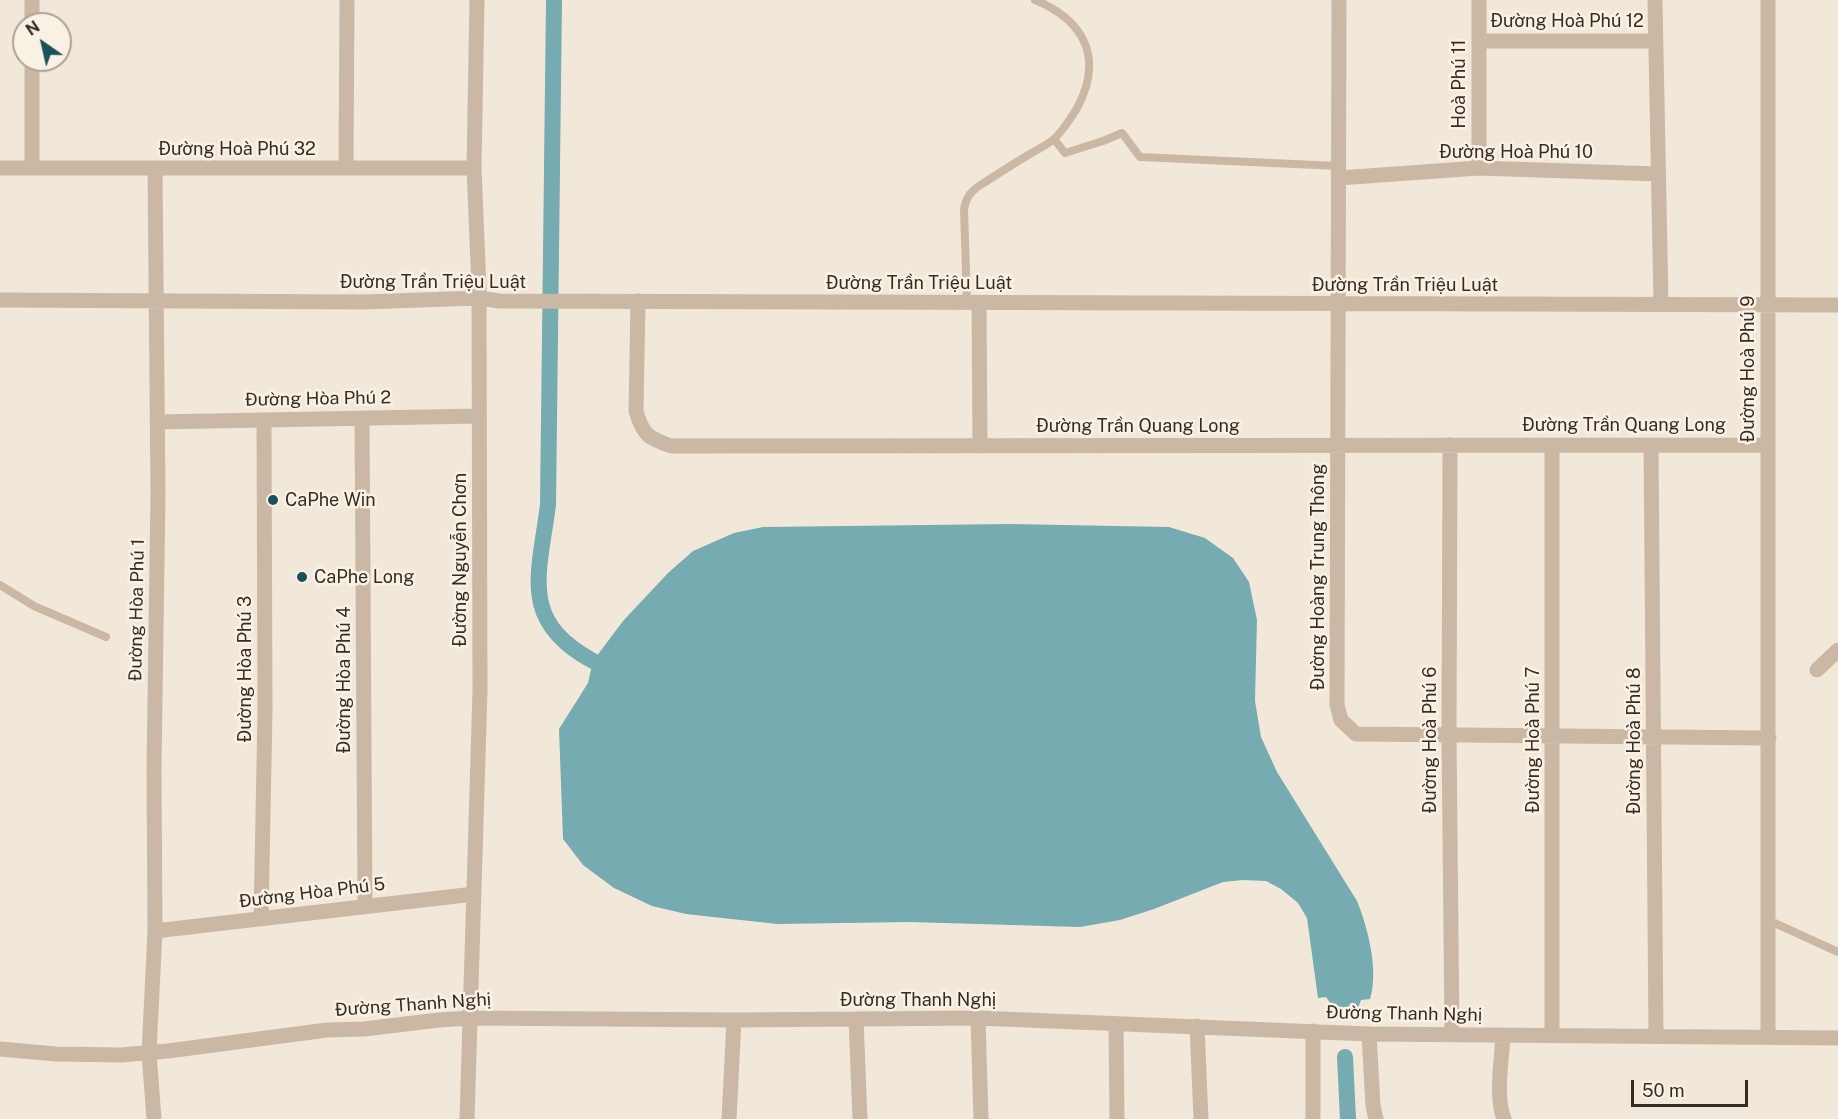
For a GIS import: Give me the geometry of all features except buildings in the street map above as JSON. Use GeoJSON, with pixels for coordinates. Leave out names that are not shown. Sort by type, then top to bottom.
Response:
{"type":"FeatureCollection","features":[{"type":"Feature","properties":{"kind":"street"},"geometry":{"type":"LineString","coordinates":[[346,168],[347,0]]}},
{"type":"Feature","properties":{"kind":"street","name":"Đường Nguyễn Chơn"},"geometry":{"type":"LineString","coordinates":[[467,1119],[480,691],[479,298],[474,168],[477,0]]}},
{"type":"Feature","properties":{"kind":"street","name":"Đường Hoàng Trung Thông"},"geometry":{"type":"LineString","coordinates":[[1339,0],[1337,705],[1341,720],[1356,734],[1653,739],[1768,738]]}},
{"type":"Feature","properties":{"kind":"street","name":"Hoà Phú 11"},"geometry":{"type":"LineString","coordinates":[[1479,0],[1479,168]]}},
{"type":"Feature","properties":{"kind":"street"},"geometry":{"type":"LineString","coordinates":[[1655,0],[1661,304]]}},
{"type":"Feature","properties":{"kind":"street","name":"Đường Hoà Phú 9"},"geometry":{"type":"LineString","coordinates":[[1768,0],[1768,1037]]}},
{"type":"Feature","properties":{"kind":"street","name":"Đường Hoà Phú 12"},"geometry":{"type":"LineString","coordinates":[[1479,41],[1655,41]]}},
{"type":"Feature","properties":{"kind":"street"},"geometry":{"type":"LineString","coordinates":[[32,72],[33,168]]}},
{"type":"Feature","properties":{"kind":"street","name":"Đường Hoà Phú 32"},"geometry":{"type":"LineString","coordinates":[[0,168],[474,168]]}},
{"type":"Feature","properties":{"kind":"street","name":"Đường Hòa Phú 1"},"geometry":{"type":"LineString","coordinates":[[154,1119],[149,1053],[155,931],[154,768],[158,494],[155,168]]}},
{"type":"Feature","properties":{"kind":"street","name":"Đường Hoà Phú 10"},"geometry":{"type":"LineString","coordinates":[[1339,172],[1479,168],[1658,174]]}},
{"type":"Feature","properties":{"kind":"street","name":"Đường Trần Triệu Luật"},"geometry":{"type":"LineString","coordinates":[[0,300],[363,302],[479,298],[499,301],[1838,305]]}},
{"type":"Feature","properties":{"kind":"street","name":"Đường Trần Quang Long"},"geometry":{"type":"LineString","coordinates":[[638,301],[636,411],[641,426],[650,438],[671,446],[1768,445]]}},
{"type":"Feature","properties":{"kind":"street"},"geometry":{"type":"LineString","coordinates":[[973,303],[980,446]]}},
{"type":"Feature","properties":{"kind":"street","name":"Đường Hòa Phú 2"},"geometry":{"type":"LineString","coordinates":[[157,422],[479,416]]}},
{"type":"Feature","properties":{"kind":"street","name":"Đường Hòa Phú 4"},"geometry":{"type":"LineString","coordinates":[[362,418],[365,906]]}},
{"type":"Feature","properties":{"kind":"street","name":"Đường Hòa Phú 3"},"geometry":{"type":"LineString","coordinates":[[261,919],[265,711],[264,420]]}},
{"type":"Feature","properties":{"kind":"street","name":"Đường Hoà Phú 6"},"geometry":{"type":"LineString","coordinates":[[1450,445],[1449,736],[1452,1034]]}},
{"type":"Feature","properties":{"kind":"street","name":"Đường Hoà Phú 7"},"geometry":{"type":"LineString","coordinates":[[1552,445],[1552,1035]]}},
{"type":"Feature","properties":{"kind":"street","name":"Đường Hoà Phú 8"},"geometry":{"type":"LineString","coordinates":[[1651,445],[1656,1036]]}},
{"type":"Feature","properties":{"kind":"street"},"geometry":{"type":"LineString","coordinates":[[1817,670],[1838,650]]}},
{"type":"Feature","properties":{"kind":"street","name":"Đường Hòa Phú 5"},"geometry":{"type":"LineString","coordinates":[[155,931],[474,894]]}},
{"type":"Feature","properties":{"kind":"street","name":"Đường Thanh Nghị"},"geometry":{"type":"LineString","coordinates":[[0,1049],[56,1054],[122,1055],[327,1030],[364,1029],[470,1018],[734,1020],[978,1018],[1369,1034],[1838,1038]]}},
{"type":"Feature","properties":{"kind":"street"},"geometry":{"type":"LineString","coordinates":[[978,1018],[981,1119]]}},
{"type":"Feature","properties":{"kind":"street"},"geometry":{"type":"LineString","coordinates":[[856,1019],[860,1119]]}},
{"type":"Feature","properties":{"kind":"street"},"geometry":{"type":"LineString","coordinates":[[729,1119],[734,1020]]}},
{"type":"Feature","properties":{"kind":"street"},"geometry":{"type":"LineString","coordinates":[[1116,1024],[1117,1119]]}},
{"type":"Feature","properties":{"kind":"street"},"geometry":{"type":"LineString","coordinates":[[1197,1026],[1200,1119]]}},
{"type":"Feature","properties":{"kind":"street"},"geometry":{"type":"LineString","coordinates":[[1313,1031],[1313,1119]]}},
{"type":"Feature","properties":{"kind":"street"},"geometry":{"type":"LineString","coordinates":[[1369,1034],[1373,1106],[1376,1119]]}},
{"type":"Feature","properties":{"kind":"street"},"geometry":{"type":"LineString","coordinates":[[1503,1035],[1500,1095],[1501,1112],[1504,1119]]}},
{"type":"Feature","properties":{"kind":"lane"},"geometry":{"type":"LineString","coordinates":[[973,303],[964,208],[966,199],[979,186],[1054,139],[1072,116],[1083,96],[1089,76],[1089,53],[1081,35],[1069,20],[1051,7],[1035,0]]}},
{"type":"Feature","properties":{"kind":"lane"},"geometry":{"type":"LineString","coordinates":[[1054,139],[1065,153],[1122,133],[1140,157],[1339,172]]}},
{"type":"Feature","properties":{"kind":"lane"},"geometry":{"type":"LineString","coordinates":[[0,585],[34,606],[106,637]]}},
{"type":"Feature","properties":{"kind":"lane"},"geometry":{"type":"LineString","coordinates":[[1768,920],[1838,952]]}},
{"type":"Feature","properties":{"kind":"water"},"geometry":{"type":"Polygon","coordinates":[[[1010,524],[1169,527],[1205,538],[1233,558],[1249,582],[1257,620],[1255,701],[1261,737],[1277,772],[1357,901],[1365,924],[1373,963],[1372,988],[1370,999],[1361,1000],[1358,1008],[1333,1007],[1326,997],[1318,998],[1307,918],[1298,903],[1281,889],[1266,881],[1223,882],[1120,920],[1080,927],[910,922],[777,924],[686,914],[652,906],[614,888],[583,865],[563,839],[559,729],[588,683],[593,661],[623,621],[668,573],[693,551],[734,533],[763,527],[1010,524]]]}},
{"type":"Feature","properties":{"kind":"waterway"},"geometry":{"type":"LineString","coordinates":[[554,0],[548,505],[541,553],[539,594],[544,613],[553,630],[569,646],[593,661]]}},
{"type":"Feature","properties":{"kind":"waterway"},"geometry":{"type":"LineString","coordinates":[[1345,1057],[1348,1119]]}},
{"type":"Feature","properties":{"kind":"place","name":"CaPhe Win"},"geometry":{"type":"Point","coordinates":[273,500]}},
{"type":"Feature","properties":{"kind":"place","name":"CaPhe Long"},"geometry":{"type":"Point","coordinates":[302,577]}}]}
